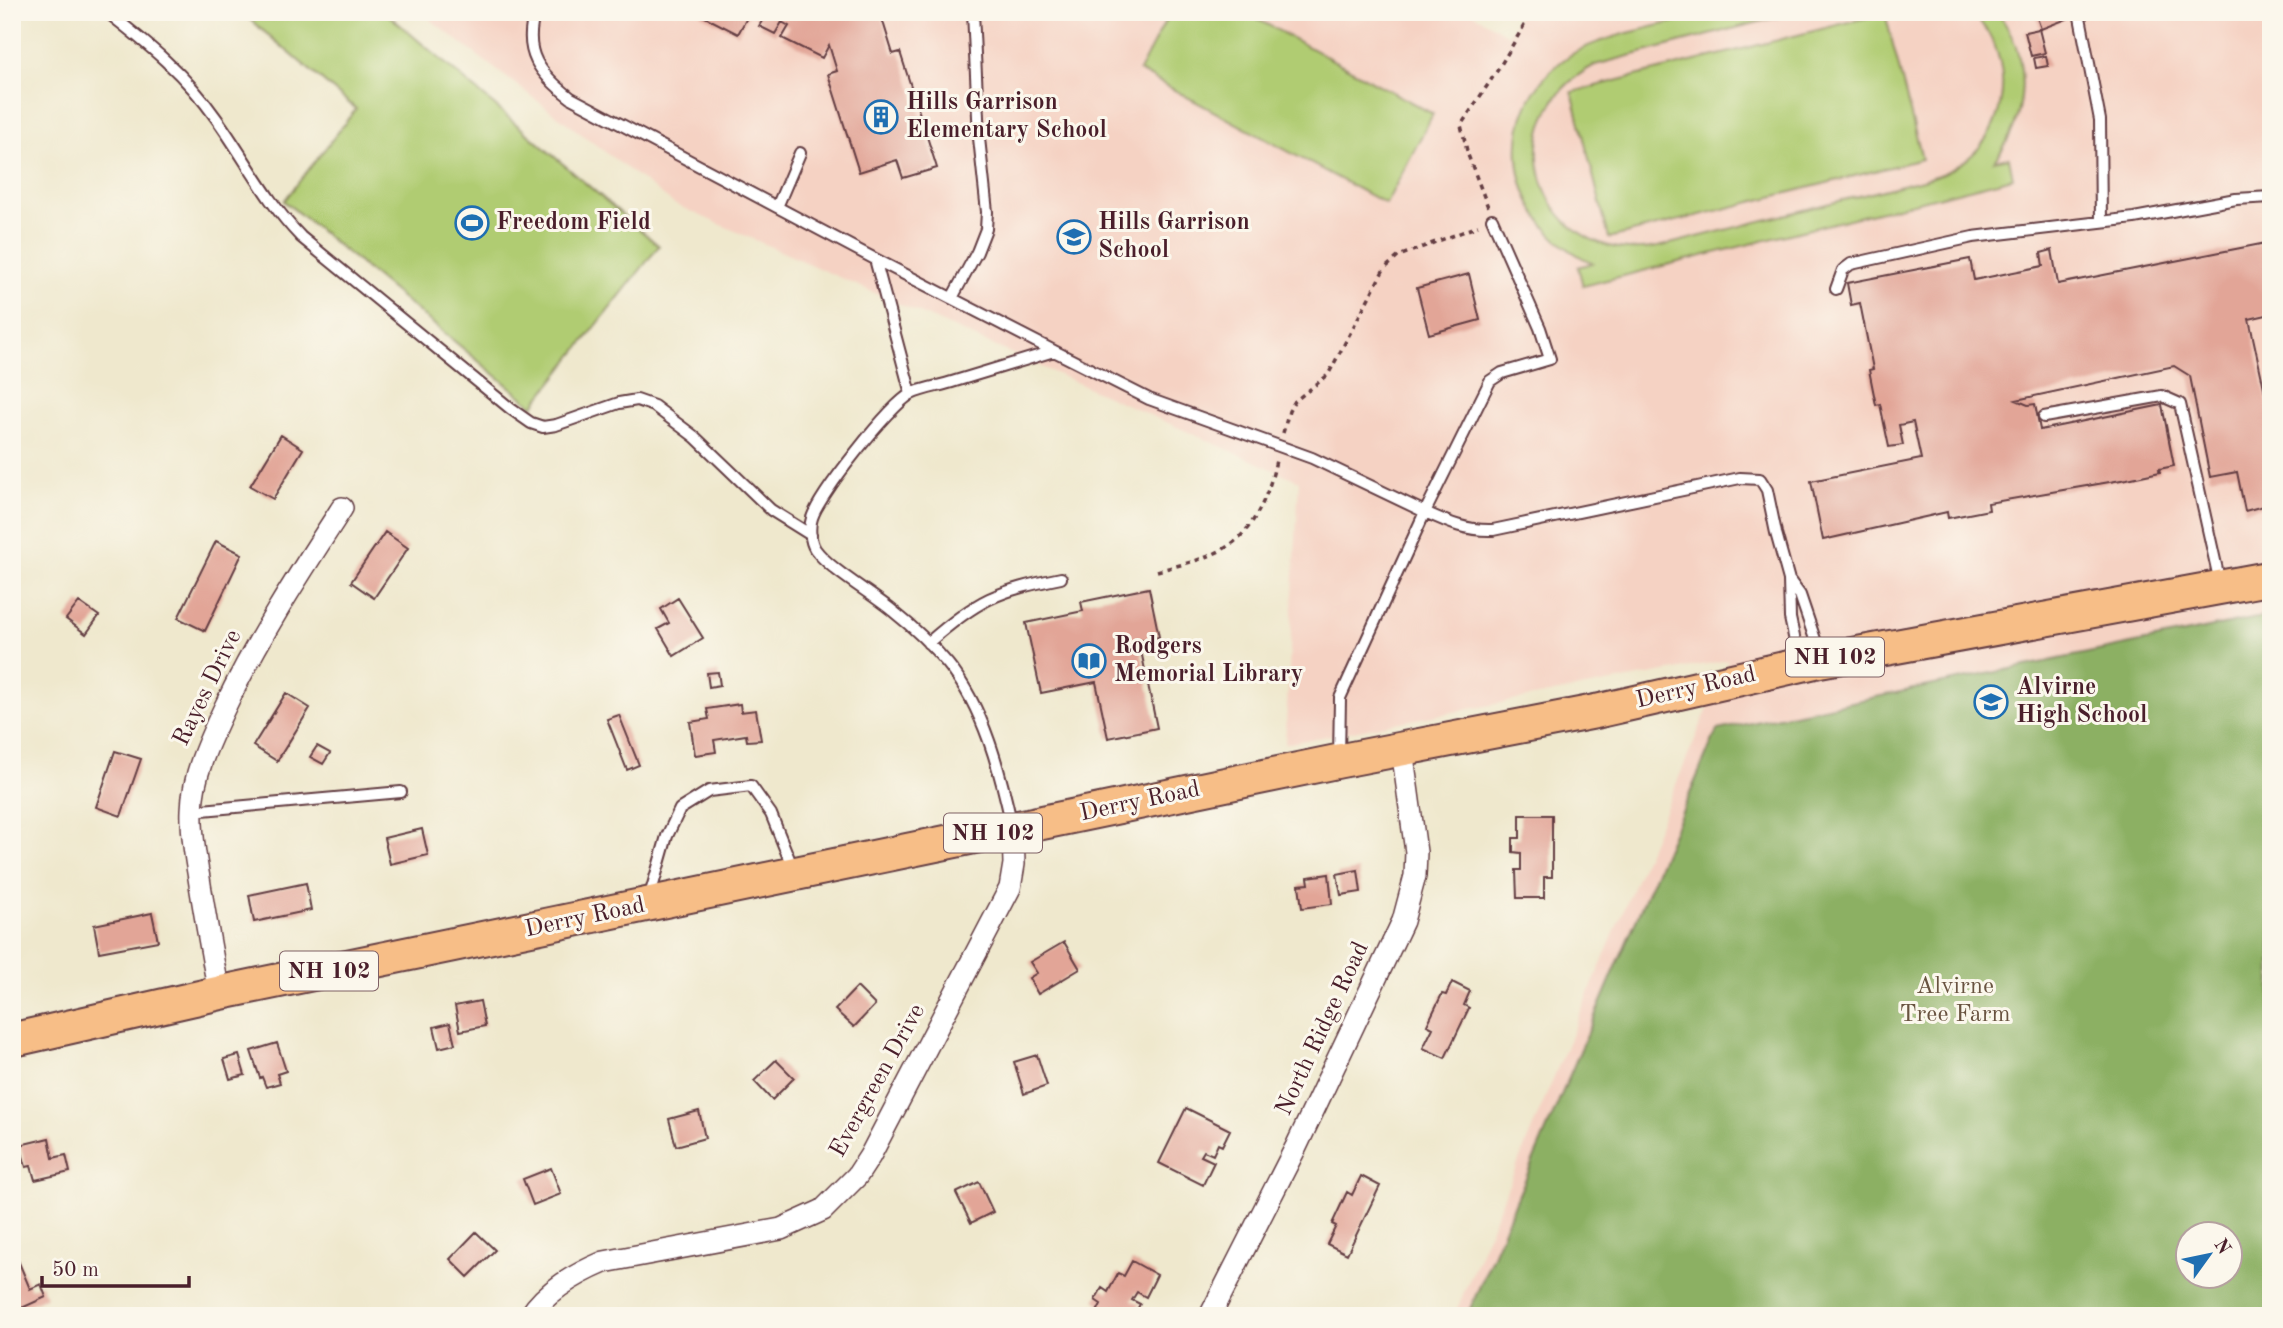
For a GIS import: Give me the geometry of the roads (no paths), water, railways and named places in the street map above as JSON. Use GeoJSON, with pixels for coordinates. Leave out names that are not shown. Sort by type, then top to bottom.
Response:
{"type":"FeatureCollection","features":[{"type":"Feature","properties":{"kind":"main road","name":"Derry Road"},"geometry":{"type":"LineString","coordinates":[[12,1040],[219,993],[1339,761],[1598,710],[1811,662],[2271,578]]}},
{"type":"Feature","properties":{"kind":"street","name":"Rayes Drive"},"geometry":{"type":"LineString","coordinates":[[219,993],[196,863],[191,811],[194,788],[206,747],[235,684],[292,584],[342,508]]}},
{"type":"Feature","properties":{"kind":"street","name":"North Ridge Road"},"geometry":{"type":"LineString","coordinates":[[1210,1316],[1296,1147],[1403,921],[1415,876],[1416,852],[1402,749]]}},
{"type":"Feature","properties":{"kind":"street","name":"Evergreen Drive"},"geometry":{"type":"LineString","coordinates":[[530,1316],[555,1289],[579,1273],[604,1262],[781,1229],[822,1210],[840,1195],[870,1156],[1010,888],[1014,864],[1013,829]]}},
{"type":"Feature","properties":{"kind":"lane"},"geometry":{"type":"LineString","coordinates":[[107,12],[172,65],[194,89],[217,118],[267,197],[301,237],[521,416],[543,427],[619,403],[637,400],[654,406],[695,437],[771,510],[811,534]]}},
{"type":"Feature","properties":{"kind":"lane"},"geometry":{"type":"LineString","coordinates":[[535,12],[530,31],[537,66],[550,81],[571,97],[875,259],[1149,399],[1312,458],[1458,527],[1475,531],[1493,530],[1750,476],[1760,479],[1766,490],[1789,580],[1790,618],[1811,662]]}},
{"type":"Feature","properties":{"kind":"lane"},"geometry":{"type":"LineString","coordinates":[[952,298],[977,253],[986,229],[974,12]]}},
{"type":"Feature","properties":{"kind":"lane"},"geometry":{"type":"LineString","coordinates":[[2079,12],[2100,120],[2101,222]]}},
{"type":"Feature","properties":{"kind":"lane"},"geometry":{"type":"LineString","coordinates":[[777,207],[800,153]]}},
{"type":"Feature","properties":{"kind":"lane"},"geometry":{"type":"LineString","coordinates":[[1836,289],[1843,270],[1851,264],[1973,237],[2134,218],[2236,199],[2271,197]]}},
{"type":"Feature","properties":{"kind":"lane"},"geometry":{"type":"LineString","coordinates":[[1339,761],[1340,698],[1425,512],[1490,381],[1502,373],[1550,359],[1540,328],[1492,219]]}},
{"type":"Feature","properties":{"kind":"lane"},"geometry":{"type":"LineString","coordinates":[[875,259],[911,394]]}},
{"type":"Feature","properties":{"kind":"lane"},"geometry":{"type":"LineString","coordinates":[[1013,829],[997,768],[974,706],[948,663],[894,612],[830,563],[815,548],[811,534],[812,518],[820,502],[873,430],[891,410],[911,394],[1054,351]]}},
{"type":"Feature","properties":{"kind":"lane"},"geometry":{"type":"LineString","coordinates":[[2044,417],[2162,396],[2180,404],[2221,586]]}},
{"type":"Feature","properties":{"kind":"lane"},"geometry":{"type":"LineString","coordinates":[[928,643],[957,617],[979,603],[1002,592],[1061,578]]}},
{"type":"Feature","properties":{"kind":"lane"},"geometry":{"type":"LineString","coordinates":[[1789,580],[1800,595],[1811,662]]}},
{"type":"Feature","properties":{"kind":"lane"},"geometry":{"type":"LineString","coordinates":[[647,905],[667,836],[680,809],[709,792],[751,786],[771,814],[795,874]]}},
{"type":"Feature","properties":{"kind":"lane"},"geometry":{"type":"LineString","coordinates":[[191,811],[401,792]]}},
{"type":"Feature","properties":{"kind":"place","name":"Hills Garrison Elementary School"},"geometry":{"type":"Point","coordinates":[881,117]}},
{"type":"Feature","properties":{"kind":"place","name":"Freedom Field"},"geometry":{"type":"Point","coordinates":[472,223]}},
{"type":"Feature","properties":{"kind":"place","name":"Hills Garrison School"},"geometry":{"type":"Point","coordinates":[1074,237]}},
{"type":"Feature","properties":{"kind":"place","name":"Rodgers Memorial Library"},"geometry":{"type":"Point","coordinates":[1089,661]}},
{"type":"Feature","properties":{"kind":"place","name":"Alvirne High School"},"geometry":{"type":"Point","coordinates":[1991,702]}},
{"type":"Feature","properties":{"kind":"park label","name":"Alvirne Tree Farm"},"geometry":{"type":"Point","coordinates":[1955,1001]}}]}
